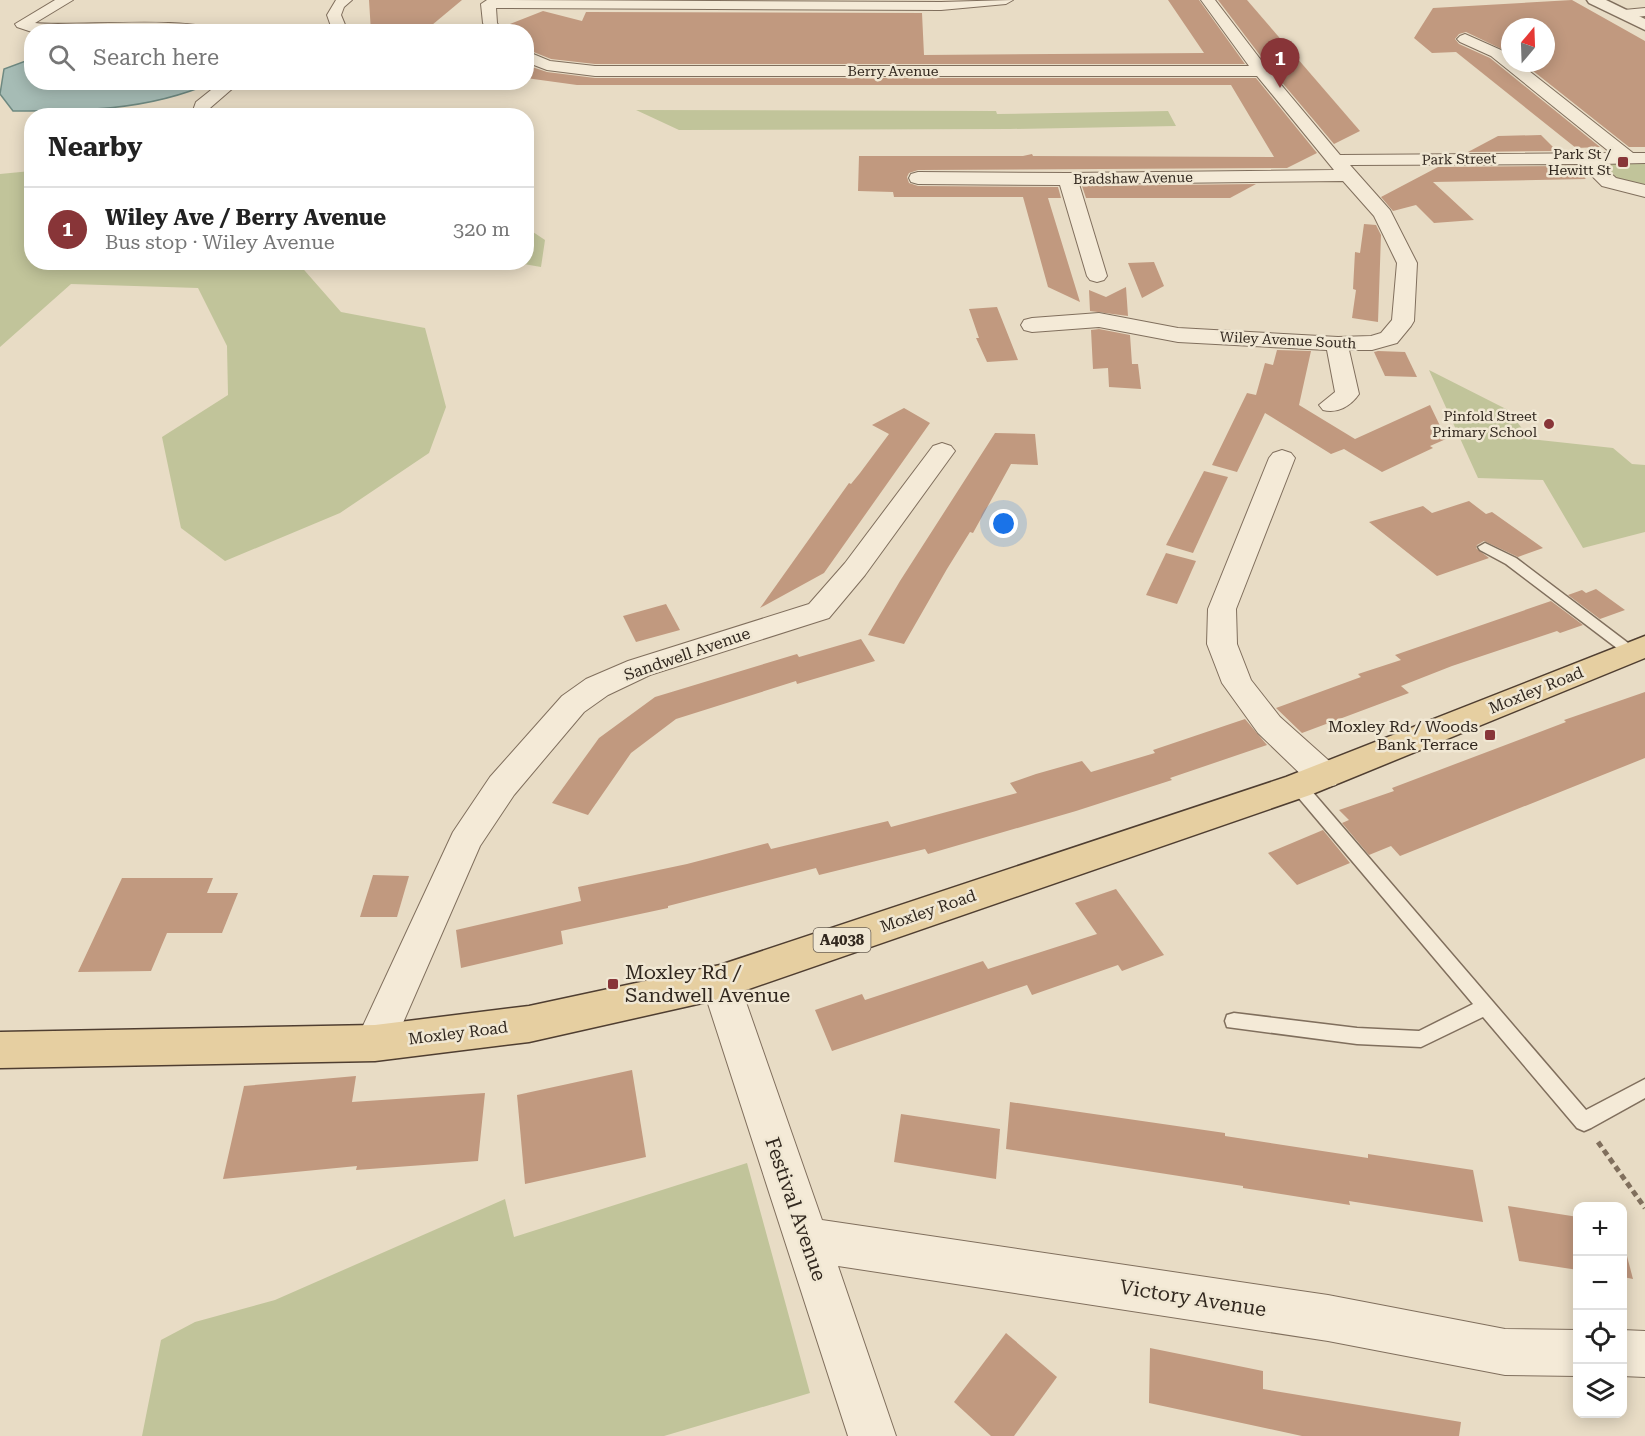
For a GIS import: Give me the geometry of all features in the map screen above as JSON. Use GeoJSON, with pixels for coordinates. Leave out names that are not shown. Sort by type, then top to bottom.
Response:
{"type":"FeatureCollection","features":[{"type":"Feature","properties":{"kind":"main road","name":"Moxley Road"},"geometry":{"type":"LineString","coordinates":[[0,1050],[375,1043],[529,1024],[720,982],[1311,781],[1638,649]]}},
{"type":"Feature","properties":{"kind":"street"},"geometry":{"type":"LineString","coordinates":[[24,25],[22,24],[66,0]]}},
{"type":"Feature","properties":{"kind":"street"},"geometry":{"type":"LineString","coordinates":[[338,24],[334,15],[338,5],[345,0]]}},
{"type":"Feature","properties":{"kind":"street"},"geometry":{"type":"LineString","coordinates":[[491,24],[490,2],[930,6],[1006,0]]}},
{"type":"Feature","properties":{"kind":"street","name":"Wiley Avenue South"},"geometry":{"type":"LineString","coordinates":[[1066,345],[1042,324],[1099,320],[1178,335],[1338,344],[1372,343],[1389,338],[1403,321],[1407,263],[1383,214],[1261,71],[1208,0]]}},
{"type":"Feature","properties":{"kind":"street"},"geometry":{"type":"LineString","coordinates":[[1594,0],[1645,25]]}},
{"type":"Feature","properties":{"kind":"street"},"geometry":{"type":"LineString","coordinates":[[1624,14],[1645,12]]}},
{"type":"Feature","properties":{"kind":"street"},"geometry":{"type":"LineString","coordinates":[[1466,39],[1496,53],[1637,158]]}},
{"type":"Feature","properties":{"kind":"street","name":"Berry Avenue"},"geometry":{"type":"LineString","coordinates":[[534,59],[547,65],[595,70],[1261,71]]}},
{"type":"Feature","properties":{"kind":"street"},"geometry":{"type":"LineString","coordinates":[[201,108],[222,90]]}},
{"type":"Feature","properties":{"kind":"street"},"geometry":{"type":"LineString","coordinates":[[1584,158],[1610,182],[1645,191]]}},
{"type":"Feature","properties":{"kind":"street","name":"Park Street"},"geometry":{"type":"LineString","coordinates":[[1342,167],[1637,158]]}},
{"type":"Feature","properties":{"kind":"street","name":"Bradshaw Avenue"},"geometry":{"type":"LineString","coordinates":[[918,178],[1068,179],[1342,167]]}},
{"type":"Feature","properties":{"kind":"street"},"geometry":{"type":"LineString","coordinates":[[1068,179],[1096,276]]}},
{"type":"Feature","properties":{"kind":"street"},"geometry":{"type":"LineString","coordinates":[[1331,405],[1347,394],[1338,355],[1338,344]]}},
{"type":"Feature","properties":{"kind":"street","name":"Sandwell Avenue"},"geometry":{"type":"LineString","coordinates":[[375,1043],[465,841],[502,786],[573,704],[597,687],[639,668],[819,611],[855,569],[942,451]]}},
{"type":"Feature","properties":{"kind":"street"},"geometry":{"type":"LineString","coordinates":[[1282,458],[1222,609],[1222,644],[1237,683],[1311,781]]}},
{"type":"Feature","properties":{"kind":"street","name":"Festival Avenue"},"geometry":{"type":"LineString","coordinates":[[720,982],[872,1436]]}},
{"type":"Feature","properties":{"kind":"street","name":"Victory Avenue"},"geometry":{"type":"LineString","coordinates":[[807,1240],[1328,1318],[1505,1352],[1573,1353]]}},
{"type":"Feature","properties":{"kind":"street"},"geometry":{"type":"LineString","coordinates":[[1627,1353],[1645,1353]]}},
{"type":"Feature","properties":{"kind":"lane"},"geometry":{"type":"LineString","coordinates":[[1485,547],[1511,561],[1638,649]]}},
{"type":"Feature","properties":{"kind":"lane"},"geometry":{"type":"LineString","coordinates":[[1311,781],[1487,1006],[1584,1122],[1645,1088]]}},
{"type":"Feature","properties":{"kind":"lane"},"geometry":{"type":"LineString","coordinates":[[1234,1021],[1357,1036],[1421,1039],[1487,1006]]}},
{"type":"Feature","properties":{"kind":"path"},"geometry":{"type":"LineString","coordinates":[[1584,1122],[1645,1208]]}},
{"type":"Feature","properties":{"kind":"green space"},"geometry":{"type":"Polygon","coordinates":[[[636,110],[996,111],[997,114],[1168,111],[1176,126],[679,130],[636,110]]]}},
{"type":"Feature","properties":{"kind":"green space"},"geometry":{"type":"Polygon","coordinates":[[[1597,163],[1645,163],[1645,188],[1613,177],[1597,163]]]}},
{"type":"Feature","properties":{"kind":"green space"},"geometry":{"type":"Polygon","coordinates":[[[24,172],[24,270],[304,270],[341,312],[425,328],[446,407],[429,453],[340,513],[225,561],[181,528],[162,437],[228,395],[227,346],[198,288],[71,284],[0,347],[0,174],[24,172]]]}},
{"type":"Feature","properties":{"kind":"green space"},"geometry":{"type":"Polygon","coordinates":[[[534,233],[545,240],[541,267],[534,266],[534,233]]]}},
{"type":"Feature","properties":{"kind":"green space"},"geometry":{"type":"Polygon","coordinates":[[[1429,370],[1508,410],[1530,439],[1613,448],[1632,464],[1645,465],[1645,532],[1583,548],[1543,480],[1478,478],[1429,370]]]}},
{"type":"Feature","properties":{"kind":"green space"},"geometry":{"type":"Polygon","coordinates":[[[747,1163],[810,1393],[664,1436],[142,1436],[161,1340],[195,1322],[275,1300],[505,1199],[514,1237],[747,1163]]]}},
{"type":"Feature","properties":{"kind":"water"},"geometry":{"type":"Polygon","coordinates":[[[24,62],[24,90],[192,90],[138,104],[105,108],[24,108],[24,111],[13,111],[0,94],[4,69],[24,62]]]}},
{"type":"Feature","properties":{"kind":"building"},"geometry":{"type":"Polygon","coordinates":[[[369,0],[462,0],[433,24],[370,24],[369,0]]]}},
{"type":"Feature","properties":{"kind":"building"},"geometry":{"type":"Polygon","coordinates":[[[1168,0],[1199,0],[1245,64],[595,64],[551,59],[534,52],[534,24],[510,24],[543,11],[582,21],[586,12],[922,13],[924,55],[1204,53],[1168,0]]]}},
{"type":"Feature","properties":{"kind":"building"},"geometry":{"type":"Polygon","coordinates":[[[1218,0],[1247,0],[1360,131],[1334,144],[1269,67],[1218,0]]]}},
{"type":"Feature","properties":{"kind":"building"},"geometry":{"type":"Polygon","coordinates":[[[1572,0],[1645,41],[1645,147],[1629,147],[1534,72],[1555,72],[1555,18],[1501,18],[1501,49],[1466,32],[1459,34],[1455,39],[1459,44],[1490,58],[1501,67],[1501,72],[1507,72],[1600,147],[1576,148],[1456,52],[1432,53],[1414,38],[1433,8],[1572,0]]]}},
{"type":"Feature","properties":{"kind":"building"},"geometry":{"type":"Polygon","coordinates":[[[534,68],[547,72],[595,78],[1256,78],[1317,153],[1287,168],[918,170],[909,173],[907,177],[909,183],[918,186],[1058,187],[1061,198],[1048,198],[1080,302],[1048,287],[1023,197],[894,197],[893,192],[858,191],[859,156],[1023,156],[1032,154],[1033,156],[1274,157],[1231,85],[577,85],[534,79],[534,68]]]}},
{"type":"Feature","properties":{"kind":"building"},"geometry":{"type":"Polygon","coordinates":[[[1541,135],[1557,151],[1468,152],[1498,136],[1541,135]]]}},
{"type":"Feature","properties":{"kind":"building"},"geometry":{"type":"Polygon","coordinates":[[[1572,166],[1586,179],[1433,182],[1474,220],[1434,223],[1416,205],[1393,211],[1381,197],[1438,167],[1572,166]]]}},
{"type":"Feature","properties":{"kind":"building"},"geometry":{"type":"Polygon","coordinates":[[[1256,184],[1230,198],[1086,198],[1082,186],[1256,184]]]}},
{"type":"Feature","properties":{"kind":"building"},"geometry":{"type":"Polygon","coordinates":[[[1364,224],[1376,225],[1381,235],[1378,322],[1352,318],[1356,290],[1353,289],[1355,252],[1360,253],[1364,224]]]}},
{"type":"Feature","properties":{"kind":"building"},"geometry":{"type":"Polygon","coordinates":[[[1154,262],[1164,286],[1142,298],[1128,263],[1154,262]]]}},
{"type":"Feature","properties":{"kind":"building"},"geometry":{"type":"Polygon","coordinates":[[[1126,287],[1128,316],[1090,311],[1089,290],[1106,297],[1126,287]]]}},
{"type":"Feature","properties":{"kind":"building"},"geometry":{"type":"Polygon","coordinates":[[[997,307],[1018,360],[987,362],[976,338],[979,338],[969,309],[997,307]]]}},
{"type":"Feature","properties":{"kind":"building"},"geometry":{"type":"Polygon","coordinates":[[[1099,329],[1130,335],[1132,364],[1138,364],[1141,389],[1109,387],[1108,368],[1093,369],[1091,330],[1099,329]]]}},
{"type":"Feature","properties":{"kind":"building"},"geometry":{"type":"Polygon","coordinates":[[[1277,350],[1311,351],[1299,405],[1355,439],[1430,405],[1442,430],[1435,433],[1446,439],[1430,446],[1433,448],[1382,472],[1344,449],[1331,454],[1265,413],[1237,472],[1212,465],[1247,393],[1256,395],[1265,363],[1273,365],[1277,350]]]}},
{"type":"Feature","properties":{"kind":"building"},"geometry":{"type":"Polygon","coordinates":[[[1374,352],[1405,352],[1417,377],[1385,376],[1374,352]]]}},
{"type":"Feature","properties":{"kind":"building"},"geometry":{"type":"Polygon","coordinates":[[[904,408],[930,423],[824,573],[760,608],[849,483],[851,484],[860,473],[889,434],[872,425],[904,408]]]}},
{"type":"Feature","properties":{"kind":"building"},"geometry":{"type":"Polygon","coordinates":[[[995,433],[1035,434],[1038,465],[1011,464],[973,533],[970,532],[947,569],[904,644],[868,635],[900,581],[995,433]]]}},
{"type":"Feature","properties":{"kind":"building"},"geometry":{"type":"Polygon","coordinates":[[[1204,471],[1228,477],[1193,553],[1166,545],[1204,471]]]}},
{"type":"Feature","properties":{"kind":"building"},"geometry":{"type":"Polygon","coordinates":[[[1469,501],[1486,514],[1492,512],[1543,548],[1518,557],[1484,541],[1476,548],[1489,558],[1437,576],[1369,522],[1423,506],[1432,513],[1469,501]]]}},
{"type":"Feature","properties":{"kind":"building"},"geometry":{"type":"Polygon","coordinates":[[[1166,553],[1196,561],[1177,604],[1146,595],[1166,553]]]}},
{"type":"Feature","properties":{"kind":"building"},"geometry":{"type":"Polygon","coordinates":[[[1596,589],[1625,610],[1600,619],[1568,595],[1582,590],[1586,593],[1596,589]]]}},
{"type":"Feature","properties":{"kind":"building"},"geometry":{"type":"Polygon","coordinates":[[[1551,601],[1583,625],[1560,633],[1557,631],[1452,666],[1401,686],[1409,693],[1302,733],[1276,708],[1361,677],[1358,674],[1401,660],[1395,655],[1551,601]]]}},
{"type":"Feature","properties":{"kind":"building"},"geometry":{"type":"Polygon","coordinates":[[[666,604],[680,630],[636,642],[623,616],[666,604]]]}},
{"type":"Feature","properties":{"kind":"building"},"geometry":{"type":"Polygon","coordinates":[[[861,639],[875,661],[797,684],[796,681],[676,719],[631,753],[588,815],[552,803],[599,738],[655,697],[797,654],[799,657],[861,639]]]}},
{"type":"Feature","properties":{"kind":"building"},"geometry":{"type":"Polygon","coordinates":[[[1645,692],[1645,758],[1400,856],[1391,846],[1369,855],[1342,823],[1349,820],[1339,810],[1394,791],[1392,788],[1566,722],[1564,720],[1645,692]]]}},
{"type":"Feature","properties":{"kind":"building"},"geometry":{"type":"Polygon","coordinates":[[[1245,719],[1267,745],[1170,778],[1172,780],[1076,811],[928,854],[925,849],[819,875],[816,868],[668,906],[668,908],[561,931],[563,944],[461,968],[456,930],[581,901],[578,887],[687,864],[768,843],[771,849],[888,821],[891,827],[1017,793],[1010,783],[1036,774],[1082,761],[1091,772],[1155,753],[1153,750],[1245,719]]]}},
{"type":"Feature","properties":{"kind":"building"},"geometry":{"type":"Polygon","coordinates":[[[1323,830],[1350,863],[1297,885],[1268,853],[1323,830]]]}},
{"type":"Feature","properties":{"kind":"building"},"geometry":{"type":"Polygon","coordinates":[[[373,875],[409,876],[397,917],[360,917],[373,875]]]}},
{"type":"Feature","properties":{"kind":"building"},"geometry":{"type":"Polygon","coordinates":[[[122,878],[213,878],[207,893],[238,893],[222,933],[167,933],[151,971],[78,972],[122,878]]]}},
{"type":"Feature","properties":{"kind":"building"},"geometry":{"type":"Polygon","coordinates":[[[1116,889],[1164,955],[1122,971],[1118,965],[1032,995],[1027,985],[832,1051],[815,1010],[862,994],[865,1000],[983,961],[988,969],[1097,934],[1075,903],[1116,889]]]}},
{"type":"Feature","properties":{"kind":"building"},"geometry":{"type":"Polygon","coordinates":[[[632,1070],[646,1157],[525,1184],[517,1095],[632,1070]]]}},
{"type":"Feature","properties":{"kind":"building"},"geometry":{"type":"Polygon","coordinates":[[[356,1076],[352,1102],[485,1093],[478,1161],[356,1170],[357,1166],[223,1179],[244,1086],[356,1076]]]}},
{"type":"Feature","properties":{"kind":"building"},"geometry":{"type":"Polygon","coordinates":[[[1010,1102],[1225,1133],[1225,1136],[1368,1158],[1368,1154],[1473,1170],[1483,1222],[1349,1201],[1350,1205],[1006,1149],[1010,1102]]]}},
{"type":"Feature","properties":{"kind":"building"},"geometry":{"type":"Polygon","coordinates":[[[901,1114],[1000,1129],[996,1179],[894,1162],[901,1114]]]}},
{"type":"Feature","properties":{"kind":"building"},"geometry":{"type":"Polygon","coordinates":[[[1508,1206],[1573,1216],[1573,1269],[1519,1261],[1508,1206]]]}},
{"type":"Feature","properties":{"kind":"building"},"geometry":{"type":"Polygon","coordinates":[[[1627,1256],[1633,1279],[1627,1278],[1627,1256]]]}},
{"type":"Feature","properties":{"kind":"building"},"geometry":{"type":"Polygon","coordinates":[[[1006,1333],[1057,1377],[1014,1436],[991,1436],[954,1402],[1006,1333]]]}},
{"type":"Feature","properties":{"kind":"building"},"geometry":{"type":"Polygon","coordinates":[[[1150,1348],[1263,1371],[1263,1389],[1461,1422],[1459,1436],[1302,1436],[1149,1403],[1150,1348]]]}},
{"type":"Feature","properties":{"kind":"place","name":"Wiley Ave / Berry Avenue"},"geometry":{"type":"Point","coordinates":[1280,88]}},
{"type":"Feature","properties":{"kind":"place","name":"Park St / Hewitt St"},"geometry":{"type":"Point","coordinates":[1623,162]}},
{"type":"Feature","properties":{"kind":"place","name":"Pinfold Street Primary School"},"geometry":{"type":"Point","coordinates":[1549,424]}},
{"type":"Feature","properties":{"kind":"place","name":"Moxley Rd / Woods Bank Terrace"},"geometry":{"type":"Point","coordinates":[1490,735]}},
{"type":"Feature","properties":{"kind":"place","name":"Moxley Rd / Sandwell Avenue"},"geometry":{"type":"Point","coordinates":[613,984]}}]}
